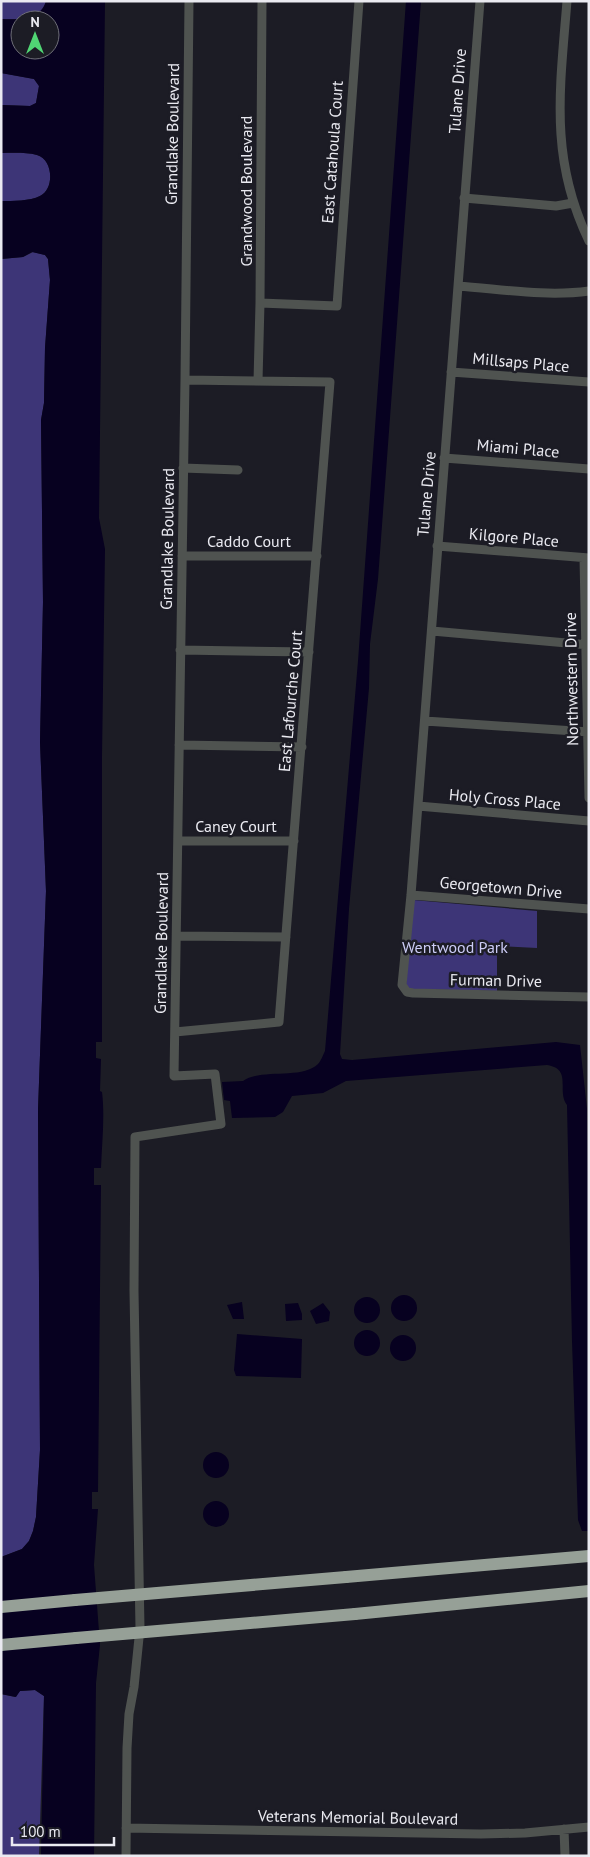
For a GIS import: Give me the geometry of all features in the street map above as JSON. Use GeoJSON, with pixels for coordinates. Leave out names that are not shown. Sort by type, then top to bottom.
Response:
{"type":"FeatureCollection","features":[{"type":"Feature","properties":{"kind":"highway"},"geometry":{"type":"LineString","coordinates":[[1,1607],[589,1556]]}},
{"type":"Feature","properties":{"kind":"highway"},"geometry":{"type":"LineString","coordinates":[[1,1646],[589,1593]]}},
{"type":"Feature","properties":{"kind":"street","name":"Grandlake Boulevard"},"geometry":{"type":"LineString","coordinates":[[126,1828],[129,1714],[134,1687],[140,1628],[134,1292],[135,1137],[221,1124],[216,1074],[174,1076],[189,1]]}},
{"type":"Feature","properties":{"kind":"street","name":"Grandwood Boulevard"},"geometry":{"type":"LineString","coordinates":[[258,381],[262,1]]}},
{"type":"Feature","properties":{"kind":"street","name":"East Catahoula Court"},"geometry":{"type":"LineString","coordinates":[[260,303],[337,306],[359,1]]}},
{"type":"Feature","properties":{"kind":"street","name":"Tulane Drive"},"geometry":{"type":"LineString","coordinates":[[404,989],[402,981],[425,721],[480,1]]}},
{"type":"Feature","properties":{"kind":"street"},"geometry":{"type":"LineString","coordinates":[[567,1],[559,115],[562,150],[573,203],[589,241]]}},
{"type":"Feature","properties":{"kind":"street"},"geometry":{"type":"LineString","coordinates":[[464,198],[556,206],[573,203]]}},
{"type":"Feature","properties":{"kind":"street"},"geometry":{"type":"LineString","coordinates":[[458,286],[550,293],[589,291]]}},
{"type":"Feature","properties":{"kind":"street","name":"Millsaps Place"},"geometry":{"type":"LineString","coordinates":[[451,372],[589,382]]}},
{"type":"Feature","properties":{"kind":"street"},"geometry":{"type":"LineString","coordinates":[[185,380],[258,381]]}},
{"type":"Feature","properties":{"kind":"street","name":"East Lafourche Court"},"geometry":{"type":"LineString","coordinates":[[175,1032],[279,1022],[330,382],[258,381]]}},
{"type":"Feature","properties":{"kind":"street","name":"Miami Place"},"geometry":{"type":"LineString","coordinates":[[444,458],[589,469]]}},
{"type":"Feature","properties":{"kind":"street"},"geometry":{"type":"LineString","coordinates":[[183,468],[238,470]]}},
{"type":"Feature","properties":{"kind":"street","name":"Kilgore Place"},"geometry":{"type":"LineString","coordinates":[[437,546],[586,558]]}},
{"type":"Feature","properties":{"kind":"street","name":"Caddo Court"},"geometry":{"type":"LineString","coordinates":[[182,556],[317,556]]}},
{"type":"Feature","properties":{"kind":"street","name":"Northwestern Drive"},"geometry":{"type":"LineString","coordinates":[[586,558],[589,798]]}},
{"type":"Feature","properties":{"kind":"street"},"geometry":{"type":"LineString","coordinates":[[432,631],[588,645]]}},
{"type":"Feature","properties":{"kind":"street"},"geometry":{"type":"LineString","coordinates":[[180,650],[309,652]]}},
{"type":"Feature","properties":{"kind":"street"},"geometry":{"type":"LineString","coordinates":[[425,721],[588,732]]}},
{"type":"Feature","properties":{"kind":"street"},"geometry":{"type":"LineString","coordinates":[[179,745],[302,747]]}},
{"type":"Feature","properties":{"kind":"street","name":"Holy Cross Place"},"geometry":{"type":"LineString","coordinates":[[418,806],[589,821]]}},
{"type":"Feature","properties":{"kind":"street","name":"Caney Court"},"geometry":{"type":"LineString","coordinates":[[178,841],[294,841]]}},
{"type":"Feature","properties":{"kind":"street","name":"Georgetown Drive"},"geometry":{"type":"LineString","coordinates":[[411,895],[589,909]]}},
{"type":"Feature","properties":{"kind":"street"},"geometry":{"type":"LineString","coordinates":[[177,936],[286,937]]}},
{"type":"Feature","properties":{"kind":"street","name":"Furman Drive"},"geometry":{"type":"LineString","coordinates":[[404,989],[413,993],[589,998]]}},
{"type":"Feature","properties":{"kind":"street","name":"Veterans Memorial Boulevard"},"geometry":{"type":"LineString","coordinates":[[126,1828],[510,1834],[584,1827]]}},
{"type":"Feature","properties":{"kind":"street"},"geometry":{"type":"LineString","coordinates":[[126,1828],[126,1856]]}},
{"type":"Feature","properties":{"kind":"street"},"geometry":{"type":"LineString","coordinates":[[564,1829],[565,1856]]}},
{"type":"Feature","properties":{"kind":"green space"},"geometry":{"type":"Polygon","coordinates":[[[1,1],[46,1],[42,10],[10,10],[10,19],[1,19],[1,1]]]}},
{"type":"Feature","properties":{"kind":"green space"},"geometry":{"type":"Polygon","coordinates":[[[1,73],[34,79],[39,86],[36,103],[30,106],[1,105],[1,73]]]}},
{"type":"Feature","properties":{"kind":"green space"},"geometry":{"type":"Polygon","coordinates":[[[1,153],[28,153],[42,158],[49,168],[50,174],[50,181],[45,192],[31,199],[1,201],[1,153]]]}},
{"type":"Feature","properties":{"kind":"green space"},"geometry":{"type":"Polygon","coordinates":[[[33,252],[45,255],[48,259],[50,280],[45,348],[44,403],[41,420],[43,602],[40,742],[46,891],[38,1110],[40,1450],[36,1517],[33,1531],[29,1541],[22,1549],[1,1557],[1,259],[23,257],[33,252]]]}},
{"type":"Feature","properties":{"kind":"green space","name":"Wentwood Park"},"geometry":{"type":"Polygon","coordinates":[[[413,900],[537,911],[537,948],[497,946],[497,991],[408,989],[406,984],[413,900]]]}},
{"type":"Feature","properties":{"kind":"green space"},"geometry":{"type":"Polygon","coordinates":[[[35,1690],[44,1696],[39,1856],[1,1856],[1,1694],[15,1697],[20,1691],[35,1690]]]}},
{"type":"Feature","properties":{"kind":"shaded area"},"geometry":{"type":"Polygon","coordinates":[[[46,1],[105,1],[99,518],[105,549],[102,756],[102,1042],[96,1042],[96,1058],[101,1059],[100,1091],[102,1092],[103,1101],[103,1120],[101,1168],[94,1168],[94,1185],[101,1185],[98,1492],[92,1492],[92,1509],[98,1509],[94,1565],[100,1645],[96,1683],[94,1856],[41,1856],[44,1696],[35,1690],[20,1691],[16,1697],[1,1694],[1,1557],[22,1549],[29,1541],[33,1531],[36,1517],[40,1450],[38,1110],[46,891],[40,742],[43,602],[41,420],[44,403],[45,348],[50,280],[48,259],[45,255],[32,252],[23,257],[1,259],[1,201],[26,200],[40,196],[48,187],[50,174],[46,162],[37,155],[1,153],[1,105],[30,106],[36,103],[39,86],[34,79],[1,73],[1,19],[10,19],[10,60],[60,60],[60,10],[41,10],[46,1]]]}},
{"type":"Feature","properties":{"kind":"shaded area"},"geometry":{"type":"Polygon","coordinates":[[[406,1],[421,1],[378,579],[370,644],[369,688],[349,909],[340,1054],[342,1059],[352,1060],[556,1042],[580,1045],[587,1109],[589,1531],[582,1531],[578,1520],[567,1105],[564,1099],[563,1081],[560,1071],[555,1067],[547,1065],[346,1081],[323,1093],[292,1096],[283,1112],[275,1117],[232,1118],[230,1101],[224,1100],[222,1082],[243,1081],[260,1075],[302,1072],[318,1064],[325,1051],[358,661],[406,1]]]}},
{"type":"Feature","properties":{"kind":"shaded area"},"geometry":{"type":"Polygon","coordinates":[[[404,1295],[413,1299],[417,1308],[413,1317],[404,1321],[395,1317],[391,1308],[395,1299],[404,1295]]]}},
{"type":"Feature","properties":{"kind":"shaded area"},"geometry":{"type":"Polygon","coordinates":[[[367,1297],[376,1301],[380,1310],[376,1319],[367,1323],[358,1319],[354,1310],[358,1301],[367,1297]]]}},
{"type":"Feature","properties":{"kind":"shaded area"},"geometry":{"type":"Polygon","coordinates":[[[242,1302],[244,1319],[233,1319],[227,1305],[242,1302]]]}},
{"type":"Feature","properties":{"kind":"shaded area"},"geometry":{"type":"Polygon","coordinates":[[[298,1303],[302,1320],[286,1321],[285,1304],[298,1303]]]}},
{"type":"Feature","properties":{"kind":"shaded area"},"geometry":{"type":"Polygon","coordinates":[[[323,1303],[330,1312],[329,1321],[316,1324],[310,1311],[323,1303]]]}},
{"type":"Feature","properties":{"kind":"shaded area"},"geometry":{"type":"Polygon","coordinates":[[[367,1330],[376,1334],[380,1343],[376,1352],[367,1356],[358,1352],[354,1343],[358,1334],[367,1330]]]}},
{"type":"Feature","properties":{"kind":"shaded area"},"geometry":{"type":"Polygon","coordinates":[[[237,1334],[302,1339],[301,1378],[236,1376],[234,1370],[237,1334]]]}},
{"type":"Feature","properties":{"kind":"shaded area"},"geometry":{"type":"Polygon","coordinates":[[[403,1335],[412,1339],[416,1348],[412,1357],[403,1361],[394,1357],[390,1348],[394,1339],[403,1335]]]}},
{"type":"Feature","properties":{"kind":"shaded area"},"geometry":{"type":"Polygon","coordinates":[[[216,1452],[225,1456],[229,1465],[225,1474],[216,1478],[207,1474],[203,1465],[207,1456],[216,1452]]]}},
{"type":"Feature","properties":{"kind":"shaded area"},"geometry":{"type":"Polygon","coordinates":[[[216,1501],[225,1505],[229,1514],[225,1523],[216,1527],[207,1523],[203,1514],[207,1505],[216,1501]]]}}]}
